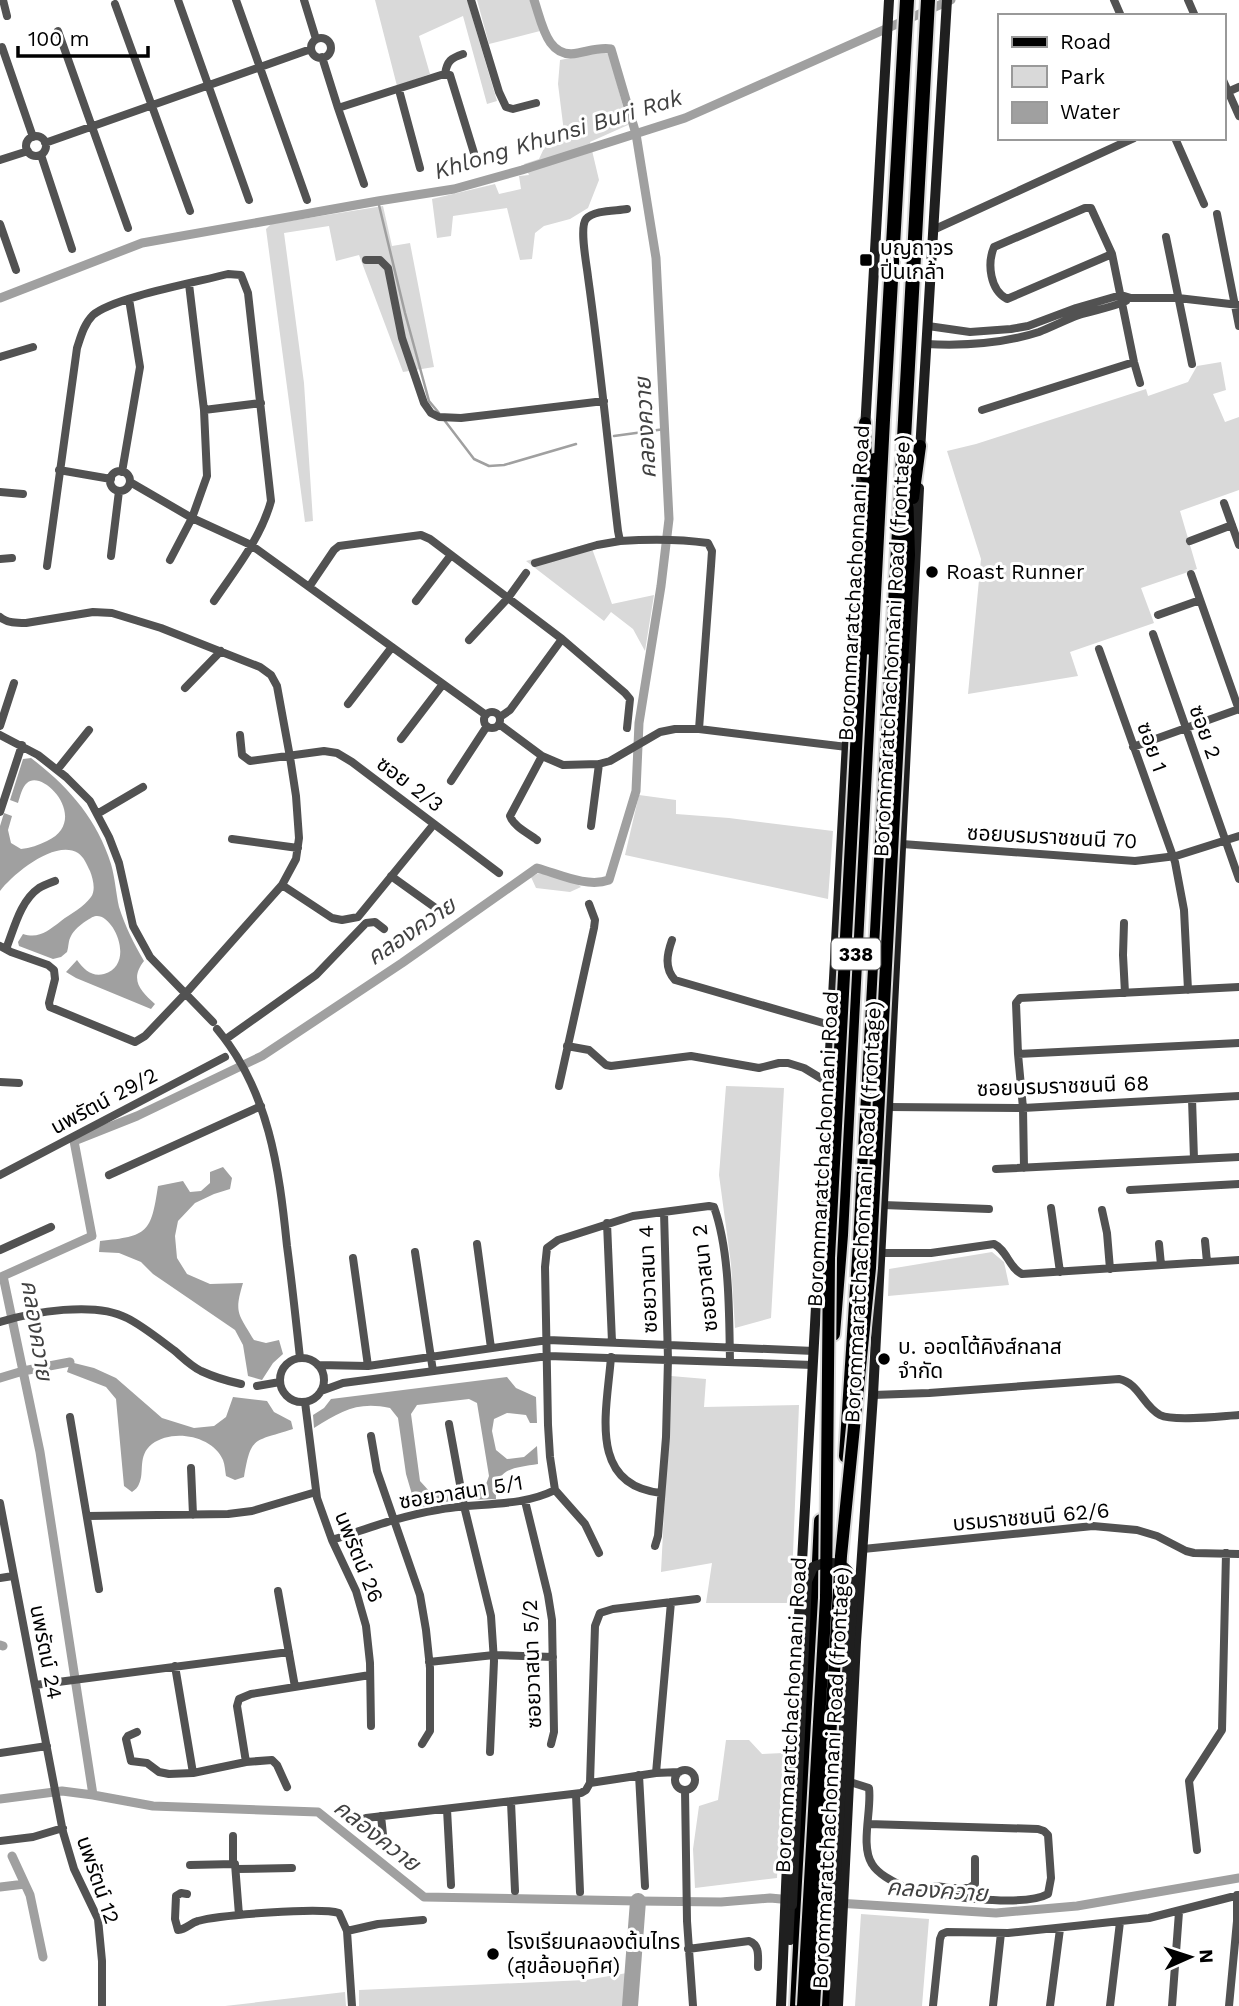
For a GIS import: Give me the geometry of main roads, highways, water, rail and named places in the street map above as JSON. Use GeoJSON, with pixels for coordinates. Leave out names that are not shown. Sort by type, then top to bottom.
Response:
{"type":"FeatureCollection","features":[{"type":"Feature","properties":{"kind":"highway","name":"Borommaratchachonnani Road"},"geometry":{"type":"LineString","coordinates":[[822,2006],[835,1909],[828,1881],[847,1436],[860,1243],[928,0]]}},
{"type":"Feature","properties":{"kind":"highway","name":"Borommaratchachonnani Road"},"geometry":{"type":"LineString","coordinates":[[797,2006],[793,1905],[803,1879],[825,1440],[842,1221],[907,5]]}},
{"type":"Feature","properties":{"kind":"main road","name":"Borommaratchachonnani Road (frontage)"},"geometry":{"type":"LineString","coordinates":[[793,1905],[785,1877],[830,1025],[889,0]]}},
{"type":"Feature","properties":{"kind":"main road","name":"Borommaratchachonnani Road (frontage)"},"geometry":{"type":"LineString","coordinates":[[838,2006],[835,1909],[845,1882],[902,845],[920,446],[947,6]]}},
{"type":"Feature","properties":{"kind":"main road","name":"338"},"geometry":{"type":"LineString","coordinates":[[803,2006],[826,1598],[830,1233],[867,536],[875,458],[883,420]]}},
{"type":"Feature","properties":{"kind":"main road"},"geometry":{"type":"LineString","coordinates":[[865,423],[867,536]]}},
{"type":"Feature","properties":{"kind":"main road","name":"338"},"geometry":{"type":"LineString","coordinates":[[814,2006],[841,1556],[871,1257],[909,555],[904,426]]}},
{"type":"Feature","properties":{"kind":"main road"},"geometry":{"type":"LineString","coordinates":[[909,555],[920,446]]}},
{"type":"Feature","properties":{"kind":"main road"},"geometry":{"type":"LineString","coordinates":[[782,2006],[793,1905],[807,1581],[813,1567],[828,1562],[837,1563],[850,1573],[854,1589],[847,1673],[830,2006]]}},
{"type":"Feature","properties":{"kind":"water"},"geometry":{"type":"Polygon","coordinates":[[[31,758],[69,792],[98,832],[111,864],[121,914],[144,961],[137,980],[141,990],[155,1004],[151,1009],[66,972],[77,960],[92,974],[104,974],[114,969],[119,961],[119,941],[115,931],[103,918],[93,917],[77,928],[70,938],[67,952],[61,957],[53,959],[19,946],[18,942],[23,934],[43,933],[81,907],[91,897],[94,888],[84,859],[69,850],[47,854],[35,860],[0,891],[0,826],[4,813],[12,816],[8,830],[11,843],[21,849],[47,841],[59,832],[65,821],[60,798],[43,783],[34,780],[27,783],[18,803],[10,800],[23,759],[31,758]]]}},
{"type":"Feature","properties":{"kind":"water"},"geometry":{"type":"Polygon","coordinates":[[[223,1167],[232,1178],[230,1189],[195,1203],[178,1221],[175,1236],[177,1258],[187,1274],[210,1284],[243,1283],[238,1307],[244,1324],[254,1340],[266,1343],[279,1340],[283,1354],[273,1363],[262,1380],[248,1376],[243,1345],[235,1330],[153,1274],[141,1262],[119,1253],[99,1252],[100,1241],[128,1237],[144,1229],[153,1214],[158,1186],[183,1181],[190,1192],[201,1191],[210,1183],[210,1172],[223,1167]]]}},
{"type":"Feature","properties":{"kind":"water"},"geometry":{"type":"Polygon","coordinates":[[[70,1362],[94,1368],[116,1378],[162,1418],[194,1428],[214,1426],[226,1417],[233,1397],[267,1401],[274,1412],[291,1421],[293,1429],[256,1442],[249,1454],[244,1477],[235,1480],[226,1476],[224,1462],[218,1452],[202,1440],[181,1436],[161,1439],[152,1444],[144,1454],[141,1479],[132,1492],[124,1486],[116,1399],[106,1387],[67,1372],[70,1362]]]}},
{"type":"Feature","properties":{"kind":"water"},"geometry":{"type":"Polygon","coordinates":[[[507,1377],[516,1388],[536,1397],[537,1423],[530,1423],[526,1415],[507,1413],[494,1419],[492,1431],[496,1450],[507,1459],[524,1457],[537,1446],[538,1464],[513,1469],[502,1475],[496,1489],[496,1499],[467,1500],[466,1492],[485,1487],[489,1476],[477,1403],[469,1399],[417,1405],[411,1414],[420,1481],[430,1492],[449,1494],[451,1501],[416,1508],[406,1474],[398,1418],[390,1408],[368,1406],[350,1409],[314,1428],[313,1415],[331,1399],[507,1377]]]}},
{"type":"Feature","properties":{"kind":"waterway","name":"คลองควาย"},"geometry":{"type":"LineString","coordinates":[[534,0],[547,38],[559,51],[568,54],[611,49],[636,134],[656,258],[669,519],[639,723],[636,791],[609,880],[582,881],[537,868],[402,963],[262,1056],[137,1116],[74,1141],[92,1236],[3,1276],[40,1452],[93,1795],[153,1806],[318,1812],[424,1897],[721,1902],[770,1898],[792,1900]]}},
{"type":"Feature","properties":{"kind":"waterway","name":"Khlong Khunsi Buri Rak"},"geometry":{"type":"LineString","coordinates":[[0,298],[142,243],[454,189],[522,170],[685,118],[951,0]]}},
{"type":"Feature","properties":{"kind":"waterway"},"geometry":{"type":"LineString","coordinates":[[378,201],[429,401],[439,413]]}},
{"type":"Feature","properties":{"kind":"waterway"},"geometry":{"type":"LineString","coordinates":[[445,421],[474,459],[489,466],[504,465],[576,444]]}},
{"type":"Feature","properties":{"kind":"waterway"},"geometry":{"type":"LineString","coordinates":[[614,436],[665,429]]}},
{"type":"Feature","properties":{"kind":"waterway"},"geometry":{"type":"LineString","coordinates":[[0,1378],[70,1362]]}},
{"type":"Feature","properties":{"kind":"waterway"},"geometry":{"type":"LineString","coordinates":[[0,1799],[62,1791],[93,1795]]}},
{"type":"Feature","properties":{"kind":"waterway"},"geometry":{"type":"LineString","coordinates":[[12,1856],[30,1895],[43,1957]]}},
{"type":"Feature","properties":{"kind":"waterway","name":"คลองควาย"},"geometry":{"type":"LineString","coordinates":[[837,1903],[996,1913],[1077,1906],[1239,1878]]}},
{"type":"Feature","properties":{"kind":"waterway"},"geometry":{"type":"LineString","coordinates":[[0,1887],[25,1884]]}},
{"type":"Feature","properties":{"kind":"waterway"},"geometry":{"type":"LineString","coordinates":[[630,2006],[638,1901]]}},
{"type":"Feature","properties":{"kind":"place","name":"บุญถาวร ปิ่นเกล้า"},"geometry":{"type":"Point","coordinates":[866,260]}},
{"type":"Feature","properties":{"kind":"place","name":"Roast Runner"},"geometry":{"type":"Point","coordinates":[932,572]}},
{"type":"Feature","properties":{"kind":"place","name":"บ. ออตโต้คิงส์กลาส จำกัด"},"geometry":{"type":"Point","coordinates":[884,1359]}},
{"type":"Feature","properties":{"kind":"place","name":"โรงเรียนคลองต้นไทร (สุขล้อมอุทิศ)"},"geometry":{"type":"Point","coordinates":[493,1954]}}]}
